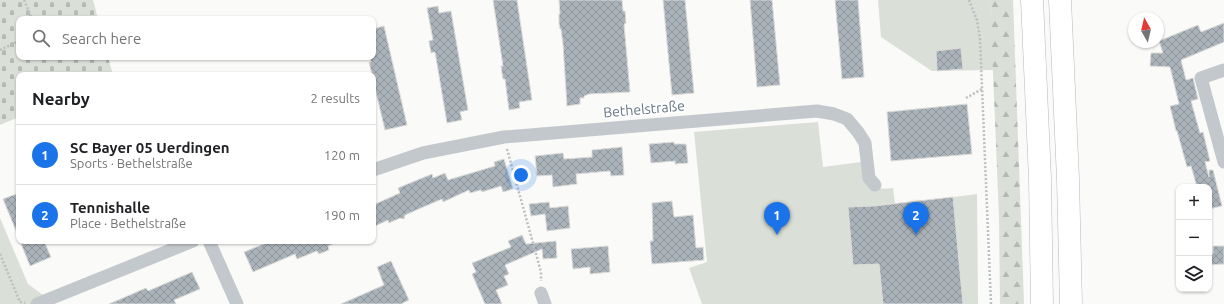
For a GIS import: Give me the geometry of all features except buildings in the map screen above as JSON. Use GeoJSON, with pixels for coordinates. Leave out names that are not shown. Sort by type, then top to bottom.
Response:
{"type":"FeatureCollection","features":[{"type":"Feature","properties":{"kind":"highway"},"geometry":{"type":"LineString","coordinates":[[1032,0],[1040,180],[1042,304]]}},
{"type":"Feature","properties":{"kind":"highway"},"geometry":{"type":"LineString","coordinates":[[1060,0],[1068,179],[1071,304]]}},
{"type":"Feature","properties":{"kind":"street"},"geometry":{"type":"LineString","coordinates":[[1224,70],[1201,78],[1224,162]]}},
{"type":"Feature","properties":{"kind":"street","name":"Bethelstraße"},"geometry":{"type":"LineString","coordinates":[[376,169],[423,153],[504,136],[817,110],[834,114],[847,120],[858,132],[865,143],[869,178],[875,185]]}},
{"type":"Feature","properties":{"kind":"street"},"geometry":{"type":"LineString","coordinates":[[37,304],[186,244]]}},
{"type":"Feature","properties":{"kind":"street"},"geometry":{"type":"LineString","coordinates":[[210,244],[237,304]]}},
{"type":"Feature","properties":{"kind":"path"},"geometry":{"type":"LineString","coordinates":[[24,0],[31,16]]}},
{"type":"Feature","properties":{"kind":"path"},"geometry":{"type":"LineString","coordinates":[[969,0],[977,20],[980,39],[991,304]]}},
{"type":"Feature","properties":{"kind":"path"},"geometry":{"type":"LineString","coordinates":[[0,50],[16,42]]}},
{"type":"Feature","properties":{"kind":"path"},"geometry":{"type":"LineString","coordinates":[[966,98],[982,89]]}},
{"type":"Feature","properties":{"kind":"path"},"geometry":{"type":"LineString","coordinates":[[504,136],[508,157],[541,272],[543,299]]}},
{"type":"Feature","properties":{"kind":"path"},"geometry":{"type":"LineString","coordinates":[[0,254],[20,302],[27,304]]}},
{"type":"Feature","properties":{"kind":"green space"},"geometry":{"type":"Polygon","coordinates":[[[0,0],[93,0],[97,16],[16,16],[16,60],[109,60],[112,72],[16,72],[16,118],[0,125],[0,0]]]}},
{"type":"Feature","properties":{"kind":"green space"},"geometry":{"type":"Polygon","coordinates":[[[878,0],[990,0],[994,70],[932,71],[881,37],[878,0]]]}},
{"type":"Feature","properties":{"kind":"green space"},"geometry":{"type":"Polygon","coordinates":[[[990,0],[1013,0],[1024,304],[1000,304],[999,217],[990,0]]]}},
{"type":"Feature","properties":{"kind":"green space"},"geometry":{"type":"Polygon","coordinates":[[[818,122],[823,167],[861,162],[864,176],[870,184],[879,188],[893,188],[895,203],[874,206],[848,207],[853,265],[879,264],[883,304],[702,304],[689,268],[707,262],[694,132],[818,122]]]}},
{"type":"Feature","properties":{"kind":"green space"},"geometry":{"type":"Polygon","coordinates":[[[977,194],[978,304],[959,304],[963,303],[953,197],[977,194]]]}},
{"type":"Feature","properties":{"kind":"green space"},"geometry":{"type":"Polygon","coordinates":[[[0,218],[28,284],[55,304],[0,304],[0,218]]]}},
{"type":"Feature","properties":{"kind":"place","name":"SC Bayer 05 Uerdingen"},"geometry":{"type":"Point","coordinates":[777,235]}},
{"type":"Feature","properties":{"kind":"place","name":"Tennishalle"},"geometry":{"type":"Point","coordinates":[916,235]}}]}
